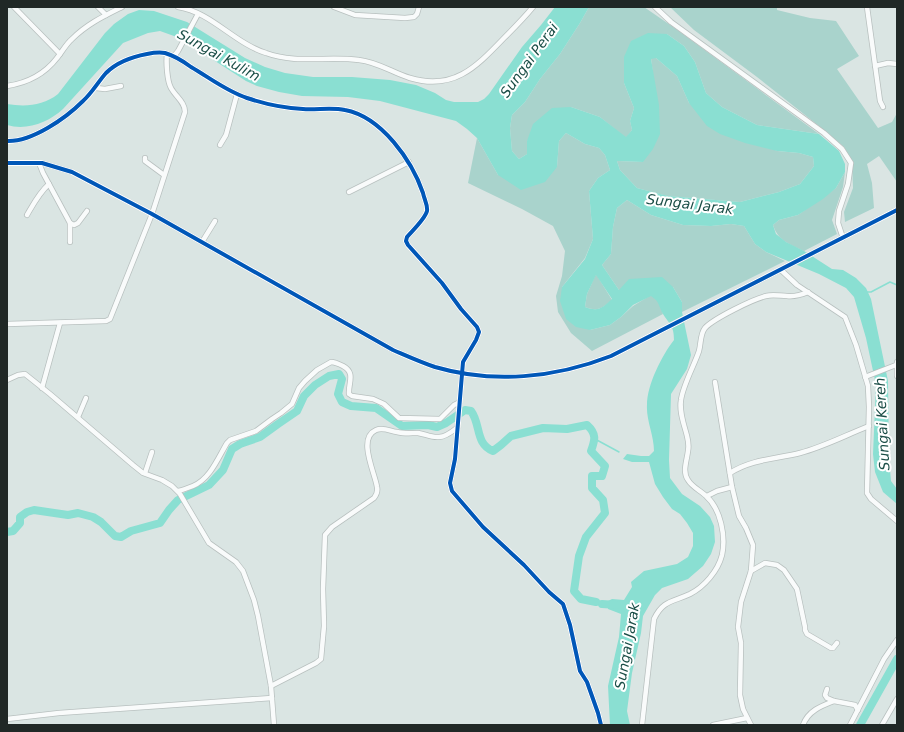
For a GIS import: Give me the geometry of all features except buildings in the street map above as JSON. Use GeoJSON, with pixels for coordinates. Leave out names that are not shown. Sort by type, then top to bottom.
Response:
{"type":"FeatureCollection","features":[{"type":"Feature","properties":{"kind":"street"},"geometry":{"type":"LineString","coordinates":[[14,7],[60,54]]}},
{"type":"Feature","properties":{"kind":"street"},"geometry":{"type":"LineString","coordinates":[[98,7],[106,15]]}},
{"type":"Feature","properties":{"kind":"street"},"geometry":{"type":"LineString","coordinates":[[7,86],[18,85],[31,80],[44,72],[71,39],[95,20],[122,7]]}},
{"type":"Feature","properties":{"kind":"street"},"geometry":{"type":"LineString","coordinates":[[178,7],[207,18],[247,45],[266,54],[301,60],[343,58],[373,62],[410,78],[426,81],[443,81],[468,72],[480,63],[533,7]]}},
{"type":"Feature","properties":{"kind":"street"},"geometry":{"type":"LineString","coordinates":[[334,7],[355,15],[405,18],[414,17],[417,14],[419,7]]}},
{"type":"Feature","properties":{"kind":"street"},"geometry":{"type":"LineString","coordinates":[[655,7],[672,22],[824,133],[842,149],[851,163],[848,184],[839,211],[838,223],[843,238]]}},
{"type":"Feature","properties":{"kind":"street"},"geometry":{"type":"LineString","coordinates":[[867,7],[880,101],[883,107]]}},
{"type":"Feature","properties":{"kind":"street"},"geometry":{"type":"LineString","coordinates":[[174,56],[198,14]]}},
{"type":"Feature","properties":{"kind":"street"},"geometry":{"type":"LineString","coordinates":[[7,141],[25,139],[66,116],[84,101],[106,74],[117,64],[132,57],[163,53],[174,56],[226,89],[271,105],[302,109],[345,110],[359,114],[392,140],[409,162],[427,206],[427,212],[407,237],[406,241],[442,283],[461,309],[477,327],[479,332],[463,362],[455,459],[450,483],[452,491],[483,527],[563,604],[570,625],[580,670],[587,682],[601,725]]}},
{"type":"Feature","properties":{"kind":"street"},"geometry":{"type":"LineString","coordinates":[[7,324],[106,321],[110,319],[152,214],[186,112],[185,106],[170,87],[166,59],[167,54]]}},
{"type":"Feature","properties":{"kind":"street"},"geometry":{"type":"LineString","coordinates":[[875,66],[888,63],[897,64]]}},
{"type":"Feature","properties":{"kind":"street"},"geometry":{"type":"LineString","coordinates":[[96,88],[105,89],[120,86]]}},
{"type":"Feature","properties":{"kind":"street"},"geometry":{"type":"LineString","coordinates":[[220,145],[226,135],[237,94]]}},
{"type":"Feature","properties":{"kind":"street"},"geometry":{"type":"LineString","coordinates":[[145,158],[145,161],[148,164],[164,175]]}},
{"type":"Feature","properties":{"kind":"street"},"geometry":{"type":"LineString","coordinates":[[7,163],[40,162],[72,172],[152,214],[393,350],[419,362],[441,368],[462,373],[493,377],[553,373],[586,365],[611,356],[897,210]]}},
{"type":"Feature","properties":{"kind":"street"},"geometry":{"type":"LineString","coordinates":[[40,162],[43,172],[70,223],[70,242]]}},
{"type":"Feature","properties":{"kind":"street"},"geometry":{"type":"LineString","coordinates":[[349,192],[409,162]]}},
{"type":"Feature","properties":{"kind":"street"},"geometry":{"type":"LineString","coordinates":[[27,215],[36,198],[49,184]]}},
{"type":"Feature","properties":{"kind":"street"},"geometry":{"type":"LineString","coordinates":[[70,223],[74,225],[78,223],[87,211]]}},
{"type":"Feature","properties":{"kind":"street"},"geometry":{"type":"LineString","coordinates":[[202,242],[215,221]]}},
{"type":"Feature","properties":{"kind":"street"},"geometry":{"type":"LineString","coordinates":[[783,269],[788,277],[844,317],[867,377],[869,407],[868,493],[871,499],[897,521]]}},
{"type":"Feature","properties":{"kind":"street"},"geometry":{"type":"LineString","coordinates":[[642,725],[651,636],[656,614],[665,603],[697,590],[711,576],[721,556],[723,545],[722,527],[717,513],[707,496],[687,480],[685,471],[688,441],[680,408],[681,398],[699,351],[702,333],[705,328],[724,315],[760,298],[773,295],[793,296],[808,292]]}},
{"type":"Feature","properties":{"kind":"street"},"geometry":{"type":"LineString","coordinates":[[42,388],[60,322]]}},
{"type":"Feature","properties":{"kind":"street"},"geometry":{"type":"LineString","coordinates":[[179,492],[195,486],[203,479],[213,468],[230,440],[256,431],[289,408],[299,388],[305,381],[317,370],[331,362],[344,366],[351,373],[352,376],[349,394],[352,396],[373,399],[384,404],[399,418],[440,419],[454,405],[460,404]]}},
{"type":"Feature","properties":{"kind":"street"},"geometry":{"type":"LineString","coordinates":[[867,377],[886,370],[896,363]]}},
{"type":"Feature","properties":{"kind":"street"},"geometry":{"type":"LineString","coordinates":[[896,363],[897,376]]}},
{"type":"Feature","properties":{"kind":"street"},"geometry":{"type":"LineString","coordinates":[[7,380],[25,374],[78,417],[133,465],[145,473],[172,486],[179,492],[209,544],[236,562],[243,571],[258,616],[271,686],[274,725]]}},
{"type":"Feature","properties":{"kind":"street"},"geometry":{"type":"LineString","coordinates":[[715,382],[732,487],[739,516],[753,545],[751,571],[741,602],[738,627],[741,644],[740,695],[746,718],[751,725]]}},
{"type":"Feature","properties":{"kind":"street"},"geometry":{"type":"LineString","coordinates":[[78,417],[86,398]]}},
{"type":"Feature","properties":{"kind":"street"},"geometry":{"type":"LineString","coordinates":[[271,686],[316,664],[321,659],[324,626],[323,589],[325,535],[332,527],[374,498],[377,494],[378,488],[368,450],[368,439],[371,433],[377,429],[383,429],[398,433],[418,433],[440,437],[458,425]]}},
{"type":"Feature","properties":{"kind":"street"},"geometry":{"type":"LineString","coordinates":[[730,473],[740,466],[802,452],[869,426]]}},
{"type":"Feature","properties":{"kind":"street"},"geometry":{"type":"LineString","coordinates":[[145,473],[152,452]]}},
{"type":"Feature","properties":{"kind":"street"},"geometry":{"type":"LineString","coordinates":[[707,496],[717,491],[732,487]]}},
{"type":"Feature","properties":{"kind":"street"},"geometry":{"type":"LineString","coordinates":[[751,571],[766,563],[776,564],[784,570],[797,589],[807,634],[831,648],[833,648],[837,643]]}},
{"type":"Feature","properties":{"kind":"street"},"geometry":{"type":"LineString","coordinates":[[850,725],[884,659],[897,640]]}},
{"type":"Feature","properties":{"kind":"street"},"geometry":{"type":"LineString","coordinates":[[827,689],[825,695],[827,698],[834,701],[855,705],[858,710]]}},
{"type":"Feature","properties":{"kind":"street"},"geometry":{"type":"LineString","coordinates":[[7,719],[59,713],[272,698]]}},
{"type":"Feature","properties":{"kind":"street"},"geometry":{"type":"LineString","coordinates":[[882,725],[897,699]]}},
{"type":"Feature","properties":{"kind":"street"},"geometry":{"type":"LineString","coordinates":[[803,725],[806,717],[812,712],[822,705],[834,701]]}},
{"type":"Feature","properties":{"kind":"street"},"geometry":{"type":"LineString","coordinates":[[713,725],[746,718]]}},
{"type":"Feature","properties":{"kind":"shaded area"},"geometry":{"type":"Polygon","coordinates":[[[589,7],[644,7],[819,134],[757,125],[722,107],[706,93],[695,62],[684,46],[667,34],[624,83],[634,108],[630,121],[632,130],[626,138],[600,117],[571,107],[527,141],[527,154],[519,159],[512,151],[510,128],[512,115],[525,102],[540,79],[560,54],[589,7]]]}},
{"type":"Feature","properties":{"kind":"shaded area"},"geometry":{"type":"Polygon","coordinates":[[[670,7],[777,7],[777,10],[810,18],[836,21],[859,56],[837,69],[878,128],[892,122],[897,113],[897,182],[879,156],[867,164],[872,183],[874,208],[845,222],[844,212],[853,188],[852,161],[844,147],[757,77],[694,30],[670,7]]]}},
{"type":"Feature","properties":{"kind":"shaded area"},"geometry":{"type":"Polygon","coordinates":[[[651,58],[656,58],[677,76],[689,103],[777,151],[799,153],[813,157],[814,166],[800,184],[779,192],[740,202],[667,196],[637,188],[620,170],[617,161],[643,162],[653,74],[651,58]]]}},
{"type":"Feature","properties":{"kind":"shaded area"},"geometry":{"type":"Polygon","coordinates":[[[566,133],[585,144],[599,148],[605,155],[610,170],[598,178],[589,191],[593,239],[585,258],[562,287],[590,330],[610,325],[633,306],[651,295],[658,300],[663,314],[592,351],[571,333],[558,312],[556,296],[562,276],[565,251],[553,226],[468,183],[477,138],[498,175],[557,167],[559,141],[566,133]]]}},
{"type":"Feature","properties":{"kind":"shaded area"},"geometry":{"type":"Polygon","coordinates":[[[845,172],[843,187],[832,220],[837,234],[804,251],[790,244],[778,235],[773,225],[779,220],[798,215],[836,188],[845,172]]]}},
{"type":"Feature","properties":{"kind":"shaded area"},"geometry":{"type":"Polygon","coordinates":[[[627,200],[651,215],[683,225],[711,226],[731,224],[744,226],[755,244],[766,252],[785,261],[682,312],[682,302],[673,287],[619,290],[602,265],[611,254],[613,227],[617,208],[627,200]]]}},
{"type":"Feature","properties":{"kind":"shaded area"},"geometry":{"type":"Polygon","coordinates":[[[596,274],[612,300],[603,307],[594,309],[585,307],[587,294],[596,274]]]}},
{"type":"Feature","properties":{"kind":"water"},"geometry":{"type":"Polygon","coordinates":[[[555,7],[589,7],[560,54],[540,79],[525,102],[512,115],[510,128],[512,151],[519,159],[527,154],[527,141],[533,124],[552,108],[571,107],[600,117],[626,137],[632,130],[630,121],[634,108],[624,83],[624,57],[631,41],[648,33],[667,34],[684,46],[695,62],[706,93],[722,107],[757,125],[819,134],[839,151],[845,164],[845,172],[836,188],[823,199],[798,215],[779,220],[773,225],[776,234],[786,242],[804,251],[832,269],[843,270],[856,278],[866,288],[871,299],[888,381],[889,459],[891,481],[897,489],[897,504],[883,492],[875,472],[873,454],[876,385],[866,338],[854,297],[846,288],[819,274],[766,252],[755,244],[744,226],[731,224],[711,226],[683,225],[651,215],[627,200],[617,208],[613,227],[611,254],[602,265],[619,290],[629,279],[662,277],[673,287],[682,302],[682,312],[691,355],[687,369],[671,394],[669,460],[670,478],[682,494],[700,506],[710,517],[714,526],[715,542],[711,554],[703,566],[688,579],[662,588],[655,595],[643,616],[641,633],[632,673],[627,711],[630,725],[610,725],[608,686],[619,637],[621,614],[608,609],[608,601],[612,599],[624,600],[632,587],[631,582],[644,571],[677,564],[688,557],[693,546],[693,533],[680,514],[672,509],[663,497],[655,484],[649,462],[632,462],[623,459],[627,454],[649,456],[654,451],[647,411],[648,397],[656,371],[674,340],[670,323],[663,314],[657,302],[651,296],[633,305],[610,325],[590,330],[576,327],[566,319],[560,301],[562,287],[585,259],[593,239],[589,191],[598,178],[610,170],[605,155],[599,148],[585,144],[566,133],[559,141],[557,167],[545,182],[521,190],[498,175],[477,138],[456,121],[380,101],[348,97],[302,96],[257,86],[246,81],[174,36],[160,31],[148,33],[123,43],[63,109],[51,118],[30,126],[15,127],[7,125],[7,104],[34,105],[46,101],[58,94],[105,33],[114,24],[128,14],[139,10],[154,11],[187,22],[245,58],[265,67],[285,73],[313,77],[352,77],[390,80],[416,85],[435,93],[446,100],[454,102],[478,102],[484,99],[522,47],[555,7]],[[656,58],[651,59],[659,105],[660,134],[653,149],[643,162],[617,161],[620,170],[637,188],[668,196],[740,202],[779,192],[800,184],[814,166],[813,157],[799,153],[777,151],[745,143],[720,134],[707,126],[689,103],[677,76],[656,58]],[[596,275],[587,294],[585,307],[594,309],[603,307],[612,299],[596,275]]]}},
{"type":"Feature","properties":{"kind":"waterway"},"geometry":{"type":"LineString","coordinates":[[867,292],[871,292],[890,282],[897,285]]}},
{"type":"Feature","properties":{"kind":"waterway"},"geometry":{"type":"LineString","coordinates":[[7,532],[13,531],[20,523],[20,517],[27,512],[34,510],[68,515],[78,513],[93,517],[101,522],[115,536],[121,537],[131,531],[160,523],[178,500],[209,485],[223,470],[232,449],[240,444],[260,437],[297,411],[304,396],[315,385],[329,376],[339,374],[342,379],[338,394],[342,402],[351,406],[376,408],[402,426],[428,425],[437,427],[446,423],[465,410],[471,411],[483,444],[493,451],[511,436],[543,428],[567,429],[587,425],[594,434],[591,451],[605,466],[602,476],[592,476],[592,488],[603,500],[605,513],[586,537],[579,556],[574,591],[581,599],[596,602]]}},
{"type":"Feature","properties":{"kind":"waterway"},"geometry":{"type":"LineString","coordinates":[[595,439],[619,452]]}},
{"type":"Feature","properties":{"kind":"waterway"},"geometry":{"type":"LineString","coordinates":[[602,604],[617,605]]}},
{"type":"Feature","properties":{"kind":"waterway","name":"Sungai Kereh"},"geometry":{"type":"LineString","coordinates":[[860,725],[897,659]]}},
{"type":"Feature","properties":{"kind":"cycle path"},"geometry":{"type":"LineString","coordinates":[[7,141],[27,138],[48,128],[67,115],[89,95],[110,69],[125,60],[158,53],[165,53],[176,57],[225,88],[247,98],[289,108],[345,110],[359,114],[371,121],[383,131],[394,142],[411,168],[418,181],[427,206],[427,211],[424,218],[407,237],[406,241],[442,283],[461,309],[477,327],[479,332],[463,362],[455,459],[450,483],[452,491],[483,527],[563,604],[570,625],[580,671],[587,682],[601,725]]}},
{"type":"Feature","properties":{"kind":"cycle path"},"geometry":{"type":"LineString","coordinates":[[7,163],[42,163],[72,172],[152,214],[393,350],[435,367],[479,376],[501,377],[546,374],[611,356],[897,210]]}},
{"type":"Feature","properties":{"kind":"water label","name":"Sungai Kulim"},"geometry":{"type":"Point","coordinates":[219,55]}},
{"type":"Feature","properties":{"kind":"water label","name":"Sungai Perai"},"geometry":{"type":"Point","coordinates":[529,60]}},
{"type":"Feature","properties":{"kind":"water label","name":"Sungai Jarak"},"geometry":{"type":"Point","coordinates":[690,204]}},
{"type":"Feature","properties":{"kind":"water label","name":"Sungai Jarak"},"geometry":{"type":"Point","coordinates":[627,646]}}]}
